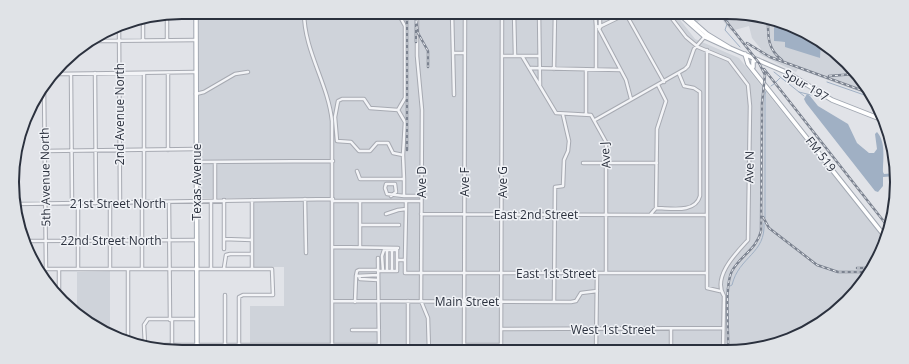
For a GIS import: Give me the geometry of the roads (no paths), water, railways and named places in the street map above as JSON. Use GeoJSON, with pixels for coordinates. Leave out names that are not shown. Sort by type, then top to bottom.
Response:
{"type":"FeatureCollection","features":[{"type":"Feature","properties":{"kind":"main road","name":"Texas Avenue"},"geometry":{"type":"LineString","coordinates":[[196,19],[197,345]]}},
{"type":"Feature","properties":{"kind":"main road"},"geometry":{"type":"LineString","coordinates":[[686,19],[706,35]]}},
{"type":"Feature","properties":{"kind":"main road"},"geometry":{"type":"LineString","coordinates":[[689,19],[706,35]]}},
{"type":"Feature","properties":{"kind":"main road","name":"Spur 197"},"geometry":{"type":"LineString","coordinates":[[706,35],[735,51],[760,60],[788,73],[832,100],[877,118]]}},
{"type":"Feature","properties":{"kind":"main road","name":"FM 519"},"geometry":{"type":"LineString","coordinates":[[735,51],[753,68]]}},
{"type":"Feature","properties":{"kind":"main road"},"geometry":{"type":"LineString","coordinates":[[745,54],[748,64]]}},
{"type":"Feature","properties":{"kind":"main road","name":"FM 519"},"geometry":{"type":"LineString","coordinates":[[745,54],[753,68],[882,231]]}},
{"type":"Feature","properties":{"kind":"main road"},"geometry":{"type":"LineString","coordinates":[[753,68],[753,61],[760,60]]}},
{"type":"Feature","properties":{"kind":"street"},"geometry":{"type":"LineString","coordinates":[[167,19],[167,40]]}},
{"type":"Feature","properties":{"kind":"street"},"geometry":{"type":"LineString","coordinates":[[304,19],[310,53],[332,114],[332,345]]}},
{"type":"Feature","properties":{"kind":"street"},"geometry":{"type":"LineString","coordinates":[[398,110],[405,98],[405,26],[402,19]]}},
{"type":"Feature","properties":{"kind":"street","name":"Ave D"},"geometry":{"type":"LineString","coordinates":[[417,19],[417,56],[422,110],[422,301],[428,318],[429,345]]}},
{"type":"Feature","properties":{"kind":"street"},"geometry":{"type":"LineString","coordinates":[[452,19],[454,95]]}},
{"type":"Feature","properties":{"kind":"street","name":"Ave F"},"geometry":{"type":"LineString","coordinates":[[464,345],[465,19]]}},
{"type":"Feature","properties":{"kind":"street","name":"Ave G"},"geometry":{"type":"LineString","coordinates":[[501,345],[502,19]]}},
{"type":"Feature","properties":{"kind":"street"},"geometry":{"type":"LineString","coordinates":[[514,19],[515,55]]}},
{"type":"Feature","properties":{"kind":"street"},"geometry":{"type":"LineString","coordinates":[[539,19],[540,88]]}},
{"type":"Feature","properties":{"kind":"street"},"geometry":{"type":"LineString","coordinates":[[554,69],[555,19]]}},
{"type":"Feature","properties":{"kind":"street"},"geometry":{"type":"LineString","coordinates":[[596,19],[599,32],[630,89],[631,100]]}},
{"type":"Feature","properties":{"kind":"street"},"geometry":{"type":"LineString","coordinates":[[596,70],[599,19]]}},
{"type":"Feature","properties":{"kind":"street"},"geometry":{"type":"LineString","coordinates":[[598,27],[615,19]]}},
{"type":"Feature","properties":{"kind":"street"},"geometry":{"type":"LineString","coordinates":[[629,19],[664,82]]}},
{"type":"Feature","properties":{"kind":"street","name":"Ave N"},"geometry":{"type":"LineString","coordinates":[[672,19],[686,37],[698,47],[729,60],[748,85],[750,106],[748,240],[733,257],[720,281],[720,290],[724,296],[723,345]]}},
{"type":"Feature","properties":{"kind":"street"},"geometry":{"type":"LineString","coordinates":[[143,24],[143,40]]}},
{"type":"Feature","properties":{"kind":"street","name":"2nd Avenue North"},"geometry":{"type":"LineString","coordinates":[[119,32],[120,203]]}},
{"type":"Feature","properties":{"kind":"street"},"geometry":{"type":"LineString","coordinates":[[595,120],[679,74],[688,66],[694,49],[698,47],[706,35]]}},
{"type":"Feature","properties":{"kind":"street"},"geometry":{"type":"LineString","coordinates":[[102,40],[196,40]]}},
{"type":"Feature","properties":{"kind":"street"},"geometry":{"type":"LineString","coordinates":[[707,50],[708,167],[706,288],[720,290]]}},
{"type":"Feature","properties":{"kind":"street"},"geometry":{"type":"LineString","coordinates":[[453,53],[465,53]]}},
{"type":"Feature","properties":{"kind":"street"},"geometry":{"type":"LineString","coordinates":[[502,56],[539,56]]}},
{"type":"Feature","properties":{"kind":"street"},"geometry":{"type":"LineString","coordinates":[[522,56],[530,67],[540,88],[556,113],[564,115],[586,114],[586,70]]}},
{"type":"Feature","properties":{"kind":"street"},"geometry":{"type":"LineString","coordinates":[[530,67],[540,69],[621,70]]}},
{"type":"Feature","properties":{"kind":"street"},"geometry":{"type":"LineString","coordinates":[[60,74],[196,72]]}},
{"type":"Feature","properties":{"kind":"street"},"geometry":{"type":"LineString","coordinates":[[196,94],[201,93],[235,74],[248,72]]}},
{"type":"Feature","properties":{"kind":"street"},"geometry":{"type":"LineString","coordinates":[[95,73],[96,203]]}},
{"type":"Feature","properties":{"kind":"street"},"geometry":{"type":"LineString","coordinates":[[142,269],[144,73]]}},
{"type":"Feature","properties":{"kind":"street"},"geometry":{"type":"LineString","coordinates":[[168,73],[168,150]]}},
{"type":"Feature","properties":{"kind":"street"},"geometry":{"type":"LineString","coordinates":[[71,74],[72,203]]}},
{"type":"Feature","properties":{"kind":"street"},"geometry":{"type":"LineString","coordinates":[[656,208],[687,208],[694,206],[698,202],[700,196],[700,92],[694,88],[684,86],[679,74]]}},
{"type":"Feature","properties":{"kind":"street"},"geometry":{"type":"LineString","coordinates":[[650,214],[656,208],[657,129],[666,101],[658,85]]}},
{"type":"Feature","properties":{"kind":"street","name":"5th Avenue North"},"geometry":{"type":"LineString","coordinates":[[44,94],[46,269]]}},
{"type":"Feature","properties":{"kind":"street"},"geometry":{"type":"LineString","coordinates":[[398,110],[370,108],[364,99],[342,99],[338,101],[335,117],[337,141],[351,142],[359,151],[370,151],[377,143],[388,143],[393,153],[403,154]]}},
{"type":"Feature","properties":{"kind":"street"},"geometry":{"type":"LineString","coordinates":[[398,110],[405,122],[403,154],[404,196]]}},
{"type":"Feature","properties":{"kind":"street","name":"Ave J"},"geometry":{"type":"LineString","coordinates":[[586,114],[591,115],[595,120],[606,142],[606,273]]}},
{"type":"Feature","properties":{"kind":"street"},"geometry":{"type":"LineString","coordinates":[[554,302],[555,187],[563,186],[564,160],[568,151],[568,134],[564,115]]}},
{"type":"Feature","properties":{"kind":"street"},"geometry":{"type":"LineString","coordinates":[[45,151],[196,149]]}},
{"type":"Feature","properties":{"kind":"street"},"geometry":{"type":"LineString","coordinates":[[196,162],[333,161]]}},
{"type":"Feature","properties":{"kind":"street"},"geometry":{"type":"LineString","coordinates":[[215,162],[215,200]]}},
{"type":"Feature","properties":{"kind":"street"},"geometry":{"type":"LineString","coordinates":[[583,163],[657,163]]}},
{"type":"Feature","properties":{"kind":"street"},"geometry":{"type":"LineString","coordinates":[[357,171],[360,179],[404,179]]}},
{"type":"Feature","properties":{"kind":"street"},"geometry":{"type":"LineString","coordinates":[[391,196],[396,192],[395,184],[386,184],[384,188],[387,194],[391,196],[422,196]]}},
{"type":"Feature","properties":{"kind":"street"},"geometry":{"type":"LineString","coordinates":[[305,199],[306,253]]}},
{"type":"Feature","properties":{"kind":"street","name":"21st Street North"},"geometry":{"type":"LineString","coordinates":[[20,204],[169,203],[211,200],[305,199],[421,202]]}},
{"type":"Feature","properties":{"kind":"street"},"geometry":{"type":"LineString","coordinates":[[211,200],[211,269]]}},
{"type":"Feature","properties":{"kind":"street"},"geometry":{"type":"LineString","coordinates":[[224,200],[224,249]]}},
{"type":"Feature","properties":{"kind":"street"},"geometry":{"type":"LineString","coordinates":[[252,200],[252,268]]}},
{"type":"Feature","properties":{"kind":"street"},"geometry":{"type":"LineString","coordinates":[[360,201],[360,247]]}},
{"type":"Feature","properties":{"kind":"street"},"geometry":{"type":"LineString","coordinates":[[396,260],[405,260],[406,201]]}},
{"type":"Feature","properties":{"kind":"street"},"geometry":{"type":"LineString","coordinates":[[78,203],[78,269]]}},
{"type":"Feature","properties":{"kind":"street"},"geometry":{"type":"LineString","coordinates":[[110,203],[110,269]]}},
{"type":"Feature","properties":{"kind":"street"},"geometry":{"type":"LineString","coordinates":[[169,203],[172,345],[379,345],[378,258]]}},
{"type":"Feature","properties":{"kind":"street"},"geometry":{"type":"LineString","coordinates":[[386,214],[406,209]]}},
{"type":"Feature","properties":{"kind":"street","name":"East 2nd Street"},"geometry":{"type":"LineString","coordinates":[[421,214],[707,214]]}},
{"type":"Feature","properties":{"kind":"street"},"geometry":{"type":"LineString","coordinates":[[360,225],[399,225]]}},
{"type":"Feature","properties":{"kind":"street","name":"22nd Street North"},"geometry":{"type":"LineString","coordinates":[[30,241],[197,240]]}},
{"type":"Feature","properties":{"kind":"street"},"geometry":{"type":"LineString","coordinates":[[224,240],[252,240]]}},
{"type":"Feature","properties":{"kind":"street"},"geometry":{"type":"LineString","coordinates":[[333,247],[398,248]]}},
{"type":"Feature","properties":{"kind":"street"},"geometry":{"type":"LineString","coordinates":[[356,276],[396,270],[396,250],[384,250],[382,256],[383,271]]}},
{"type":"Feature","properties":{"kind":"street"},"geometry":{"type":"LineString","coordinates":[[387,250],[387,271]]}},
{"type":"Feature","properties":{"kind":"street"},"geometry":{"type":"LineString","coordinates":[[392,250],[392,271]]}},
{"type":"Feature","properties":{"kind":"street"},"geometry":{"type":"LineString","coordinates":[[224,268],[226,255],[252,254]]}},
{"type":"Feature","properties":{"kind":"street","name":"East 1st Street"},"geometry":{"type":"LineString","coordinates":[[405,260],[405,273],[707,273]]}},
{"type":"Feature","properties":{"kind":"street"},"geometry":{"type":"LineString","coordinates":[[46,269],[272,269],[273,295],[243,294],[239,297],[239,345]]}},
{"type":"Feature","properties":{"kind":"street"},"geometry":{"type":"LineString","coordinates":[[59,269],[59,289]]}},
{"type":"Feature","properties":{"kind":"street"},"geometry":{"type":"LineString","coordinates":[[128,269],[128,335]]}},
{"type":"Feature","properties":{"kind":"street"},"geometry":{"type":"LineString","coordinates":[[355,302],[357,271],[378,272]]}},
{"type":"Feature","properties":{"kind":"street"},"geometry":{"type":"LineString","coordinates":[[596,273],[596,345]]}},
{"type":"Feature","properties":{"kind":"street"},"geometry":{"type":"LineString","coordinates":[[359,276],[360,279],[378,280]]}},
{"type":"Feature","properties":{"kind":"street","name":"Main Street"},"geometry":{"type":"LineString","coordinates":[[332,301],[554,302],[576,301],[581,293],[596,290]]}},
{"type":"Feature","properties":{"kind":"street"},"geometry":{"type":"LineString","coordinates":[[225,295],[226,345]]}},
{"type":"Feature","properties":{"kind":"street"},"geometry":{"type":"LineString","coordinates":[[408,301],[408,345]]}},
{"type":"Feature","properties":{"kind":"street"},"geometry":{"type":"LineString","coordinates":[[145,340],[144,325],[147,320],[197,319]]}},
{"type":"Feature","properties":{"kind":"street","name":"West 1st Street"},"geometry":{"type":"LineString","coordinates":[[502,329],[723,328]]}},
{"type":"Feature","properties":{"kind":"street"},"geometry":{"type":"LineString","coordinates":[[671,329],[671,345]]}},
{"type":"Feature","properties":{"kind":"street"},"geometry":{"type":"LineString","coordinates":[[352,330],[379,330]]}},
{"type":"Feature","properties":{"kind":"street"},"geometry":{"type":"LineString","coordinates":[[464,345],[501,345]]}},
{"type":"Feature","properties":{"kind":"water"},"geometry":{"type":"Polygon","coordinates":[[[774,26],[789,31],[818,46],[821,48],[820,58],[785,47],[785,42],[774,41],[774,26]]]}},
{"type":"Feature","properties":{"kind":"water"},"geometry":{"type":"Polygon","coordinates":[[[807,94],[818,106],[848,124],[857,143],[869,153],[874,153],[877,149],[875,134],[877,132],[883,146],[883,172],[884,174],[890,174],[890,176],[883,177],[883,186],[878,192],[875,191],[804,99],[807,94]]]}},
{"type":"Feature","properties":{"kind":"waterway"},"geometry":{"type":"LineString","coordinates":[[727,24],[725,30],[740,47]]}},
{"type":"Feature","properties":{"kind":"waterway"},"geometry":{"type":"LineString","coordinates":[[774,72],[804,96]]}},
{"type":"Feature","properties":{"kind":"waterway"},"geometry":{"type":"LineString","coordinates":[[776,82],[780,78]]}},
{"type":"Feature","properties":{"kind":"waterway"},"geometry":{"type":"LineString","coordinates":[[827,82],[865,95]]}},
{"type":"Feature","properties":{"kind":"waterway"},"geometry":{"type":"LineString","coordinates":[[765,218],[765,94],[767,89]]}},
{"type":"Feature","properties":{"kind":"waterway"},"geometry":{"type":"LineString","coordinates":[[799,92],[811,95]]}},
{"type":"Feature","properties":{"kind":"waterway"},"geometry":{"type":"LineString","coordinates":[[730,286],[732,285],[735,275],[740,267],[757,249],[761,242],[764,223]]}},
{"type":"Feature","properties":{"kind":"railway"},"geometry":{"type":"LineString","coordinates":[[407,19],[407,150]]}},
{"type":"Feature","properties":{"kind":"railway"},"geometry":{"type":"LineString","coordinates":[[416,19],[416,42]]}},
{"type":"Feature","properties":{"kind":"railway"},"geometry":{"type":"LineString","coordinates":[[724,19],[759,63],[765,75],[762,103],[761,231],[756,243],[732,271],[727,298],[728,345]]}},
{"type":"Feature","properties":{"kind":"railway"},"geometry":{"type":"LineString","coordinates":[[416,20],[418,33],[428,51],[428,67]]}},
{"type":"Feature","properties":{"kind":"railway"},"geometry":{"type":"LineString","coordinates":[[768,25],[769,41],[773,51],[782,60]]}},
{"type":"Feature","properties":{"kind":"railway"},"geometry":{"type":"LineString","coordinates":[[747,43],[770,57],[863,91]]}},
{"type":"Feature","properties":{"kind":"railway"},"geometry":{"type":"LineString","coordinates":[[764,69],[885,222]]}},
{"type":"Feature","properties":{"kind":"railway"},"geometry":{"type":"LineString","coordinates":[[829,76],[849,74]]}},
{"type":"Feature","properties":{"kind":"railway"},"geometry":{"type":"LineString","coordinates":[[763,217],[769,228],[817,265],[838,272],[863,272]]}},
{"type":"Feature","properties":{"kind":"railway"},"geometry":{"type":"LineString","coordinates":[[857,268],[866,268]]}}]}
